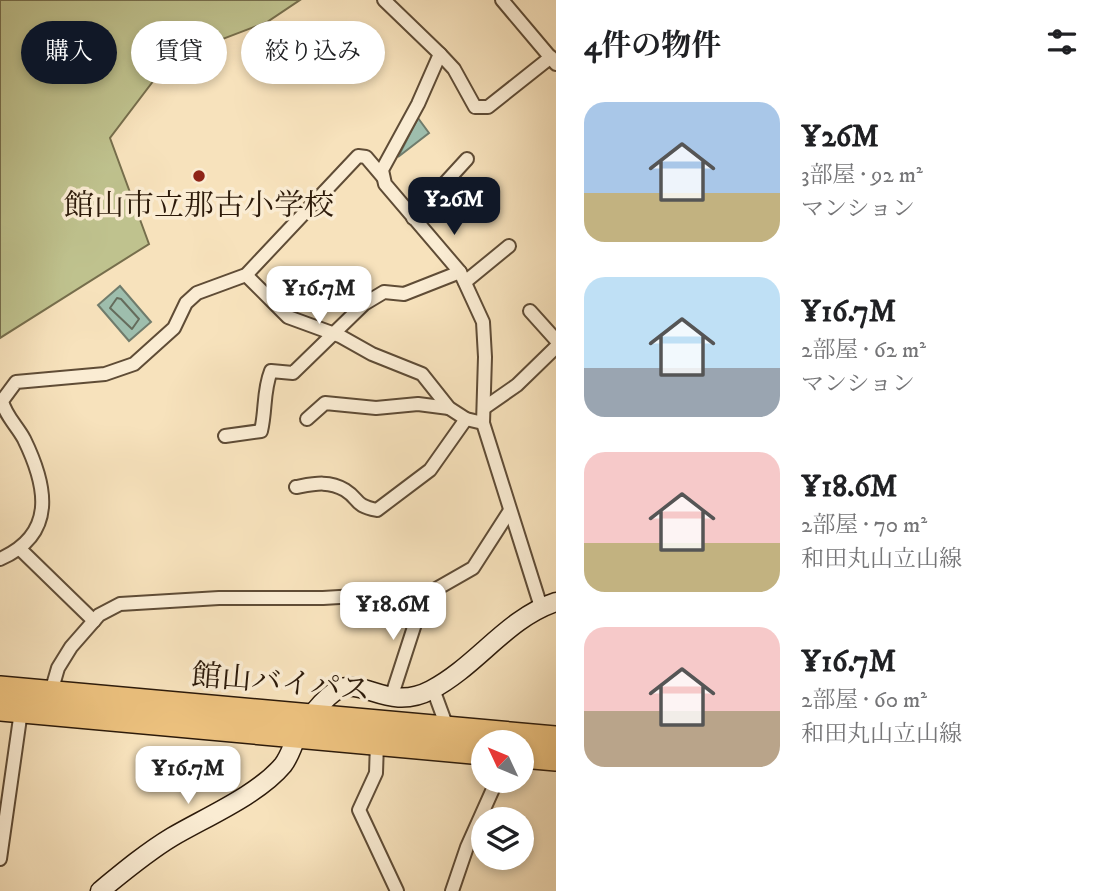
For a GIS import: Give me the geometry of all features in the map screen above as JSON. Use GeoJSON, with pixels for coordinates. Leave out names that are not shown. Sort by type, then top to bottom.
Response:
{"type":"FeatureCollection","features":[{"type":"Feature","properties":{"kind":"highway","name":"館山バイパス"},"geometry":{"type":"LineString","coordinates":[[0,688],[51,692],[304,727],[377,743],[471,752]]}},
{"type":"Feature","properties":{"kind":"highway","name":"館山バイパス"},"geometry":{"type":"LineString","coordinates":[[11,710],[304,727],[447,727],[556,738]]}},
{"type":"Feature","properties":{"kind":"highway"},"geometry":{"type":"LineString","coordinates":[[534,758],[556,760]]}},
{"type":"Feature","properties":{"kind":"main road"},"geometry":{"type":"LineString","coordinates":[[100,891],[170,838],[272,775],[290,754],[304,727],[340,690],[352,688],[390,698],[409,698],[433,689],[548,604]]}},
{"type":"Feature","properties":{"kind":"street"},"geometry":{"type":"LineString","coordinates":[[383,0],[454,69],[475,107],[488,107],[553,60],[502,0]]}},
{"type":"Feature","properties":{"kind":"street"},"geometry":{"type":"LineString","coordinates":[[383,177],[382,170],[440,54]]}},
{"type":"Feature","properties":{"kind":"street"},"geometry":{"type":"LineString","coordinates":[[0,559],[20,549],[30,540],[39,523],[43,504],[42,482],[23,437],[4,408],[2,401],[9,388],[16,383],[105,374],[134,364],[174,328],[186,303],[197,293],[246,275],[358,156],[366,157],[383,177],[391,193],[462,277],[484,332],[483,423],[509,512],[548,604]]}},
{"type":"Feature","properties":{"kind":"street"},"geometry":{"type":"LineString","coordinates":[[413,218],[467,159]]}},
{"type":"Feature","properties":{"kind":"street"},"geometry":{"type":"LineString","coordinates":[[225,436],[261,431],[265,415],[264,391],[271,371],[293,373],[365,304],[384,292],[404,295],[462,277],[509,246]]}},
{"type":"Feature","properties":{"kind":"street"},"geometry":{"type":"LineString","coordinates":[[246,275],[288,317],[335,334],[372,354],[422,373],[449,408],[466,419],[483,423]]}},
{"type":"Feature","properties":{"kind":"street"},"geometry":{"type":"LineString","coordinates":[[530,311],[556,340]]}},
{"type":"Feature","properties":{"kind":"street"},"geometry":{"type":"LineString","coordinates":[[484,408],[517,385],[556,347]]}},
{"type":"Feature","properties":{"kind":"street"},"geometry":{"type":"LineString","coordinates":[[307,419],[325,402],[376,408],[418,404],[449,408]]}},
{"type":"Feature","properties":{"kind":"street"},"geometry":{"type":"LineString","coordinates":[[296,486],[321,482],[346,491],[359,506],[377,510],[430,470],[466,419]]}},
{"type":"Feature","properties":{"kind":"street"},"geometry":{"type":"LineString","coordinates":[[51,692],[58,668],[94,621],[120,604],[219,598],[323,598],[406,593],[424,596],[473,568],[509,512]]}},
{"type":"Feature","properties":{"kind":"street"},"geometry":{"type":"LineString","coordinates":[[20,549],[94,621]]}},
{"type":"Feature","properties":{"kind":"street"},"geometry":{"type":"LineString","coordinates":[[390,698],[424,596]]}},
{"type":"Feature","properties":{"kind":"street"},"geometry":{"type":"LineString","coordinates":[[433,689],[447,727]]}},
{"type":"Feature","properties":{"kind":"street"},"geometry":{"type":"LineString","coordinates":[[0,859],[11,710]]}},
{"type":"Feature","properties":{"kind":"street"},"geometry":{"type":"LineString","coordinates":[[377,743],[376,772],[359,810],[397,891]]}},
{"type":"Feature","properties":{"kind":"street"},"geometry":{"type":"LineString","coordinates":[[452,891],[467,847],[491,793]]}},
{"type":"Feature","properties":{"kind":"green space"},"geometry":{"type":"Polygon","coordinates":[[[0,0],[300,0],[268,21],[241,21],[241,32],[227,37],[227,21],[131,21],[131,84],[151,84],[110,138],[149,244],[0,338],[0,0]]]}},
{"type":"Feature","properties":{"kind":"water"},"geometry":{"type":"Polygon","coordinates":[[[418,118],[429,133],[398,157],[418,118]]]}},
{"type":"Feature","properties":{"kind":"water"},"geometry":{"type":"Polygon","coordinates":[[[120,286],[151,322],[129,341],[98,305],[120,286]]]}},
{"type":"Feature","properties":{"kind":"place","name":"館山市立那古小学校"},"geometry":{"type":"Point","coordinates":[199,176]}}]}
